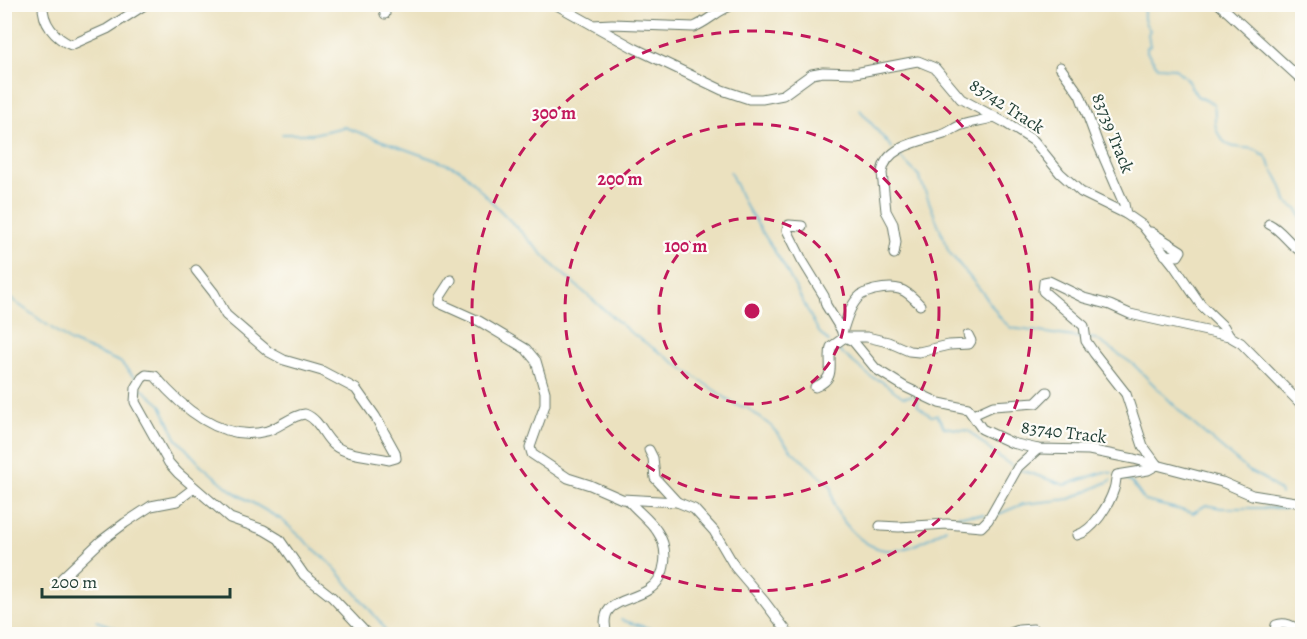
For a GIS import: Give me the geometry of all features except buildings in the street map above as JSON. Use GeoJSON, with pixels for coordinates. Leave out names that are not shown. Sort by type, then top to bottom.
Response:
{"type":"FeatureCollection","features":[{"type":"Feature","properties":{"kind":"street"},"geometry":{"type":"LineString","coordinates":[[43,4],[43,16],[48,27],[71,45],[107,29],[146,4]]}},
{"type":"Feature","properties":{"kind":"street","name":"83742 Track"},"geometry":{"type":"LineString","coordinates":[[555,4],[634,48],[722,90],[749,99],[783,95],[812,74],[823,72],[855,73],[918,61],[935,68],[961,99],[1034,141],[1060,173],[1081,192],[1126,214],[1146,230],[1229,336],[1241,343],[1302,405]]}},
{"type":"Feature","properties":{"kind":"street"},"geometry":{"type":"LineString","coordinates":[[593,25],[694,27],[726,7],[736,4]]}},
{"type":"Feature","properties":{"kind":"street"},"geometry":{"type":"LineString","coordinates":[[1219,4],[1302,80]]}},
{"type":"Feature","properties":{"kind":"street","name":"83739 Track"},"geometry":{"type":"LineString","coordinates":[[1060,67],[1080,95],[1126,214]]}},
{"type":"Feature","properties":{"kind":"street"},"geometry":{"type":"LineString","coordinates":[[894,254],[896,242],[893,224],[886,211],[882,173],[886,161],[905,145],[917,140],[944,135],[961,125],[994,117]]}},
{"type":"Feature","properties":{"kind":"street"},"geometry":{"type":"LineString","coordinates":[[1269,224],[1302,252]]}},
{"type":"Feature","properties":{"kind":"street","name":"83740 Track"},"geometry":{"type":"LineString","coordinates":[[802,226],[789,225],[787,230],[824,296],[842,336],[853,341],[871,365],[932,401],[963,407],[988,433],[1038,449],[1089,450],[1157,465],[1222,482],[1252,495],[1302,503]]}},
{"type":"Feature","properties":{"kind":"street"},"geometry":{"type":"LineString","coordinates":[[1146,230],[1181,251],[1178,256],[1165,255]]}},
{"type":"Feature","properties":{"kind":"street"},"geometry":{"type":"LineString","coordinates":[[196,270],[214,293],[225,315],[269,352],[285,360],[322,371],[356,389],[375,416],[396,455],[393,460],[389,460],[338,448],[329,440],[318,423],[305,414],[265,432],[228,430],[199,417],[184,406],[155,376],[146,375],[136,388],[135,402],[138,409],[169,463],[194,488],[236,521],[264,530],[279,538],[304,575],[332,597],[367,634]]}},
{"type":"Feature","properties":{"kind":"street"},"geometry":{"type":"LineString","coordinates":[[451,280],[440,297],[439,303],[473,317],[526,350],[539,367],[545,392],[545,405],[530,447],[532,454],[568,478],[628,500],[677,502],[689,506],[705,520],[741,575],[765,601],[789,634]]}},
{"type":"Feature","properties":{"kind":"street"},"geometry":{"type":"LineString","coordinates":[[1077,535],[1089,530],[1099,517],[1113,492],[1117,475],[1148,470],[1157,465],[1143,446],[1126,394],[1086,341],[1084,327],[1043,291],[1044,282],[1049,281],[1084,298],[1110,305],[1130,314],[1229,336]]}},
{"type":"Feature","properties":{"kind":"street"},"geometry":{"type":"LineString","coordinates":[[816,387],[825,382],[829,376],[831,347],[842,336],[848,314],[863,293],[888,287],[898,288],[908,292],[920,305]]}},
{"type":"Feature","properties":{"kind":"street"},"geometry":{"type":"LineString","coordinates":[[842,336],[867,337],[888,342],[909,351],[919,352],[949,345],[969,344],[971,341],[968,335]]}},
{"type":"Feature","properties":{"kind":"street"},"geometry":{"type":"LineString","coordinates":[[973,415],[993,406],[1036,403],[1047,392]]}},
{"type":"Feature","properties":{"kind":"street"},"geometry":{"type":"LineString","coordinates":[[880,526],[981,527],[988,520],[1018,466],[1038,449]]}},
{"type":"Feature","properties":{"kind":"street"},"geometry":{"type":"LineString","coordinates":[[649,450],[653,458],[654,478],[677,502]]}},
{"type":"Feature","properties":{"kind":"street"},"geometry":{"type":"LineString","coordinates":[[62,578],[101,541],[151,506],[177,501],[194,488]]}},
{"type":"Feature","properties":{"kind":"street"},"geometry":{"type":"LineString","coordinates":[[607,634],[604,623],[612,606],[650,589],[659,578],[665,561],[662,540],[658,531],[628,500]]}},
{"type":"Feature","properties":{"kind":"street"},"geometry":{"type":"LineString","coordinates":[[1274,634],[1276,625],[1281,623],[1291,625],[1302,632]]}},
{"type":"Feature","properties":{"kind":"street"},"geometry":{"type":"LineString","coordinates":[[1008,634],[1033,629]]}},
{"type":"Feature","properties":{"kind":"waterway"},"geometry":{"type":"LineString","coordinates":[[1146,4],[1144,18],[1150,30],[1148,34],[1150,46],[1147,47],[1147,52],[1158,67],[1174,68],[1185,77],[1197,96],[1214,104],[1216,127],[1223,141],[1229,145],[1253,149],[1265,155],[1280,182],[1286,202],[1298,210],[1302,220]]}},
{"type":"Feature","properties":{"kind":"waterway"},"geometry":{"type":"LineString","coordinates":[[860,110],[892,148]]}},
{"type":"Feature","properties":{"kind":"waterway"},"geometry":{"type":"LineString","coordinates":[[282,134],[313,134],[344,127],[460,169],[555,267],[630,332],[736,405],[744,407]]}},
{"type":"Feature","properties":{"kind":"waterway"},"geometry":{"type":"LineString","coordinates":[[898,155],[919,176],[949,252],[1001,319],[1011,328],[1081,338]]}},
{"type":"Feature","properties":{"kind":"waterway"},"geometry":{"type":"LineString","coordinates":[[730,172],[744,203],[784,266],[819,332],[829,342]]}},
{"type":"Feature","properties":{"kind":"waterway"},"geometry":{"type":"LineString","coordinates":[[4,294],[71,342],[120,362],[136,379]]}},
{"type":"Feature","properties":{"kind":"waterway"},"geometry":{"type":"LineString","coordinates":[[1089,338],[1096,339],[1133,364],[1192,423],[1249,471],[1266,480],[1281,494]]}},
{"type":"Feature","properties":{"kind":"waterway"},"geometry":{"type":"LineString","coordinates":[[837,349],[871,377],[881,381],[903,397],[912,396]]}},
{"type":"Feature","properties":{"kind":"waterway"},"geometry":{"type":"LineString","coordinates":[[141,388],[161,405],[176,438],[201,465],[232,491],[282,520],[333,566],[381,623],[387,634]]}},
{"type":"Feature","properties":{"kind":"waterway"},"geometry":{"type":"LineString","coordinates":[[916,397],[918,406],[931,416],[937,415],[944,427],[969,431],[1012,466]]}},
{"type":"Feature","properties":{"kind":"waterway"},"geometry":{"type":"LineString","coordinates":[[746,407],[771,426],[792,451],[832,487],[834,505],[839,514],[850,529],[873,547],[885,550],[909,547],[946,528]]}},
{"type":"Feature","properties":{"kind":"waterway"},"geometry":{"type":"LineString","coordinates":[[1021,470],[1065,485],[1104,472],[1113,473]]}},
{"type":"Feature","properties":{"kind":"waterway"},"geometry":{"type":"LineString","coordinates":[[1124,479],[1132,483],[1145,501],[1193,513],[1206,505],[1221,508],[1288,508]]}},
{"type":"Feature","properties":{"kind":"waterway"},"geometry":{"type":"LineString","coordinates":[[994,516],[1023,504],[1070,499],[1112,480]]}},
{"type":"Feature","properties":{"kind":"waterway"},"geometry":{"type":"LineString","coordinates":[[1294,510],[1302,512]]}},
{"type":"Feature","properties":{"kind":"waterway"},"geometry":{"type":"LineString","coordinates":[[953,520],[959,515],[984,515]]}},
{"type":"Feature","properties":{"kind":"waterway"},"geometry":{"type":"LineString","coordinates":[[621,620],[669,634]]}},
{"type":"Feature","properties":{"kind":"waterway"},"geometry":{"type":"LineString","coordinates":[[96,621],[134,634]]}}]}
